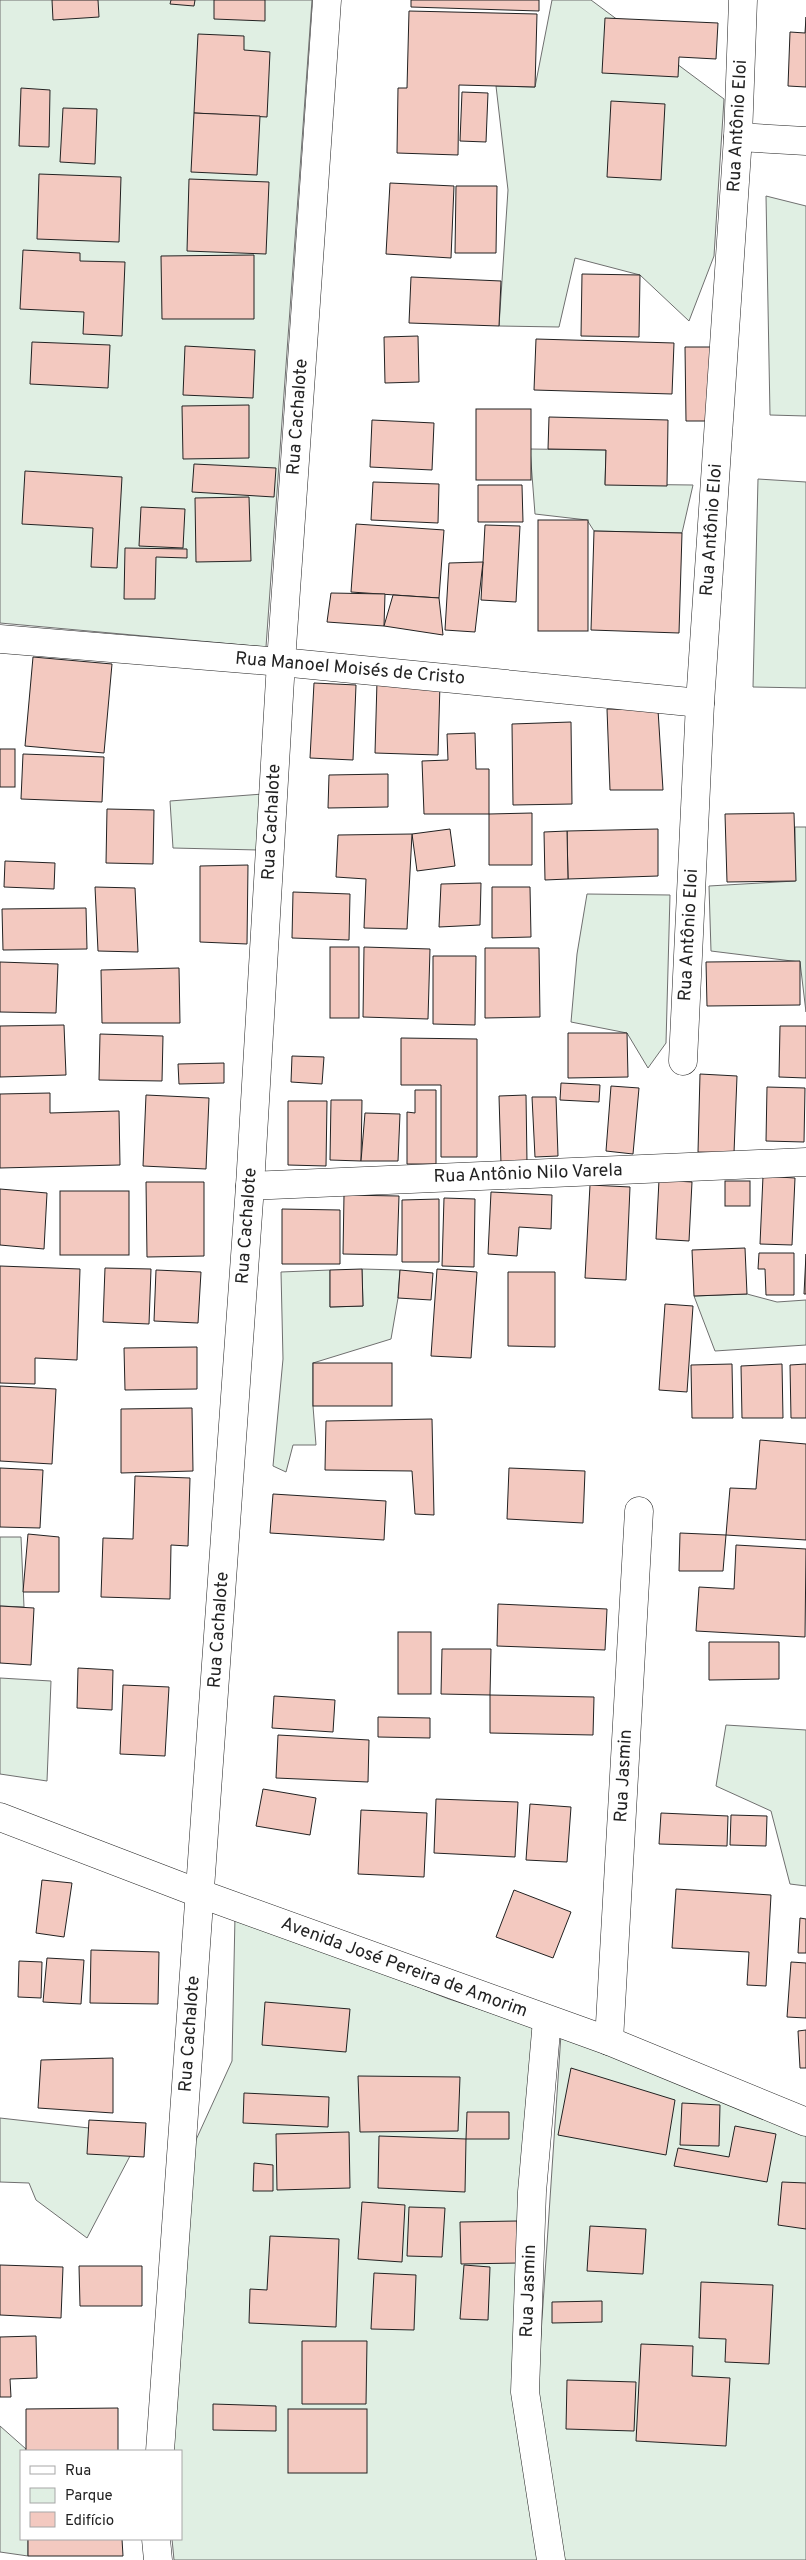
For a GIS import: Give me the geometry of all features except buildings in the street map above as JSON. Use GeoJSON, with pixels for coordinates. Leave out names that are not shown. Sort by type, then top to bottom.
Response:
{"type":"FeatureCollection","features":[{"type":"Feature","properties":{"kind":"street","name":"Rua Cachalote"},"geometry":{"type":"LineString","coordinates":[[160,2450],[250,1186],[281,662],[327,0]]}},
{"type":"Feature","properties":{"kind":"street","name":"Rua Antônio Eloi"},"geometry":{"type":"LineString","coordinates":[[683,1061],[700,703],[738,137],[743,0]]}},
{"type":"Feature","properties":{"kind":"street"},"geometry":{"type":"LineString","coordinates":[[738,137],[806,141]]}},
{"type":"Feature","properties":{"kind":"street","name":"Rua Manoel Moisés de Cristo"},"geometry":{"type":"LineString","coordinates":[[0,639],[281,662],[700,703]]}},
{"type":"Feature","properties":{"kind":"street","name":"Rua Antônio Nilo Varela"},"geometry":{"type":"LineString","coordinates":[[250,1186],[806,1162]]}},
{"type":"Feature","properties":{"kind":"street","name":"Rua Jasmin"},"geometry":{"type":"LineString","coordinates":[[609,2041],[639,1511]]}},
{"type":"Feature","properties":{"kind":"street","name":"Avenida José Pereira de Amorim"},"geometry":{"type":"LineString","coordinates":[[0,1817],[201,1894],[609,2041],[806,2122]]}},
{"type":"Feature","properties":{"kind":"street","name":"Rua Jasmin"},"geometry":{"type":"LineString","coordinates":[[547,2020],[532,2192],[525,2392],[551,2560]]}},
{"type":"Feature","properties":{"kind":"street"},"geometry":{"type":"LineString","coordinates":[[156,2540],[158,2560]]}},
{"type":"Feature","properties":{"kind":"green space"},"geometry":{"type":"Polygon","coordinates":[[[0,0],[312,0],[266,647],[0,623],[0,0]]]}},
{"type":"Feature","properties":{"kind":"green space"},"geometry":{"type":"Polygon","coordinates":[[[552,0],[591,0],[724,99],[714,256],[689,321],[640,275],[575,258],[559,327],[499,326],[508,190],[496,86],[535,87],[552,0]]]}},
{"type":"Feature","properties":{"kind":"green space"},"geometry":{"type":"Polygon","coordinates":[[[766,196],[806,206],[806,416],[770,415],[766,196]]]}},
{"type":"Feature","properties":{"kind":"green space"},"geometry":{"type":"Polygon","coordinates":[[[530,449],[606,450],[605,484],[693,485],[682,533],[594,531],[587,520],[535,514],[530,449]]]}},
{"type":"Feature","properties":{"kind":"green space"},"geometry":{"type":"Polygon","coordinates":[[[758,479],[806,482],[806,688],[753,687],[758,479]]]}},
{"type":"Feature","properties":{"kind":"green space"},"geometry":{"type":"Polygon","coordinates":[[[263,794],[258,850],[173,848],[170,801],[263,794]]]}},
{"type":"Feature","properties":{"kind":"green space"},"geometry":{"type":"Polygon","coordinates":[[[795,827],[806,827],[806,1012],[800,962],[711,951],[709,886],[795,881],[795,827]]]}},
{"type":"Feature","properties":{"kind":"green space"},"geometry":{"type":"Polygon","coordinates":[[[587,894],[670,895],[666,1043],[648,1068],[627,1033],[571,1022],[577,954],[587,894]]]}},
{"type":"Feature","properties":{"kind":"green space"},"geometry":{"type":"Polygon","coordinates":[[[362,1269],[400,1270],[398,1298],[391,1339],[313,1363],[313,1406],[316,1445],[293,1445],[286,1472],[273,1466],[283,1359],[281,1272],[330,1270],[330,1307],[363,1306],[362,1269]]]}},
{"type":"Feature","properties":{"kind":"green space"},"geometry":{"type":"Polygon","coordinates":[[[747,1294],[777,1302],[806,1300],[806,1345],[715,1351],[694,1296],[747,1294]]]}},
{"type":"Feature","properties":{"kind":"green space"},"geometry":{"type":"Polygon","coordinates":[[[0,1537],[21,1537],[24,1607],[0,1606],[0,1537]]]}},
{"type":"Feature","properties":{"kind":"green space"},"geometry":{"type":"Polygon","coordinates":[[[0,1678],[51,1681],[47,1781],[0,1774],[0,1678]]]}},
{"type":"Feature","properties":{"kind":"green space"},"geometry":{"type":"Polygon","coordinates":[[[726,1725],[806,1730],[806,1886],[790,1884],[771,1811],[716,1786],[726,1725]]]}},
{"type":"Feature","properties":{"kind":"green space"},"geometry":{"type":"Polygon","coordinates":[[[235,1916],[449,1999],[537,2028],[539,2364],[561,2034],[806,2134],[806,2560],[174,2560],[172,2540],[182,2540],[182,2450],[170,2450],[195,2142],[232,2061],[235,1916]]]}},
{"type":"Feature","properties":{"kind":"green space"},"geometry":{"type":"Polygon","coordinates":[[[0,2118],[89,2128],[130,2156],[87,2238],[36,2200],[29,2183],[0,2182],[0,2118]]]}},
{"type":"Feature","properties":{"kind":"green space"},"geometry":{"type":"Polygon","coordinates":[[[0,2426],[26,2449],[20,2450],[20,2540],[28,2540],[28,2556],[0,2552],[0,2426]]]}}]}
